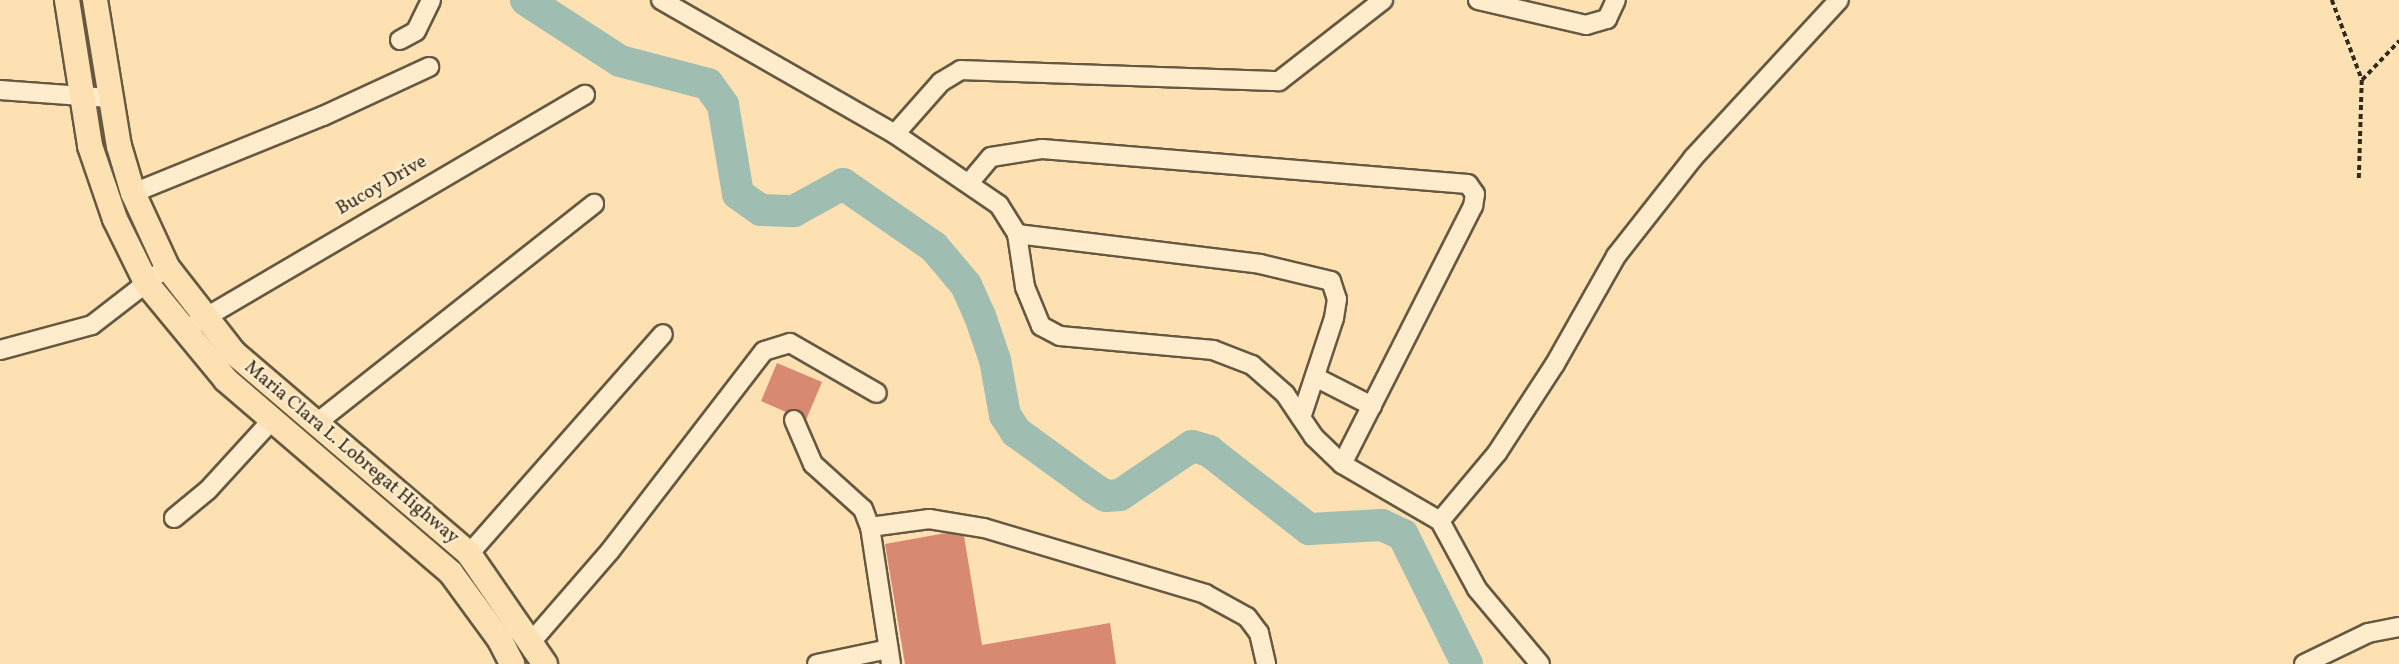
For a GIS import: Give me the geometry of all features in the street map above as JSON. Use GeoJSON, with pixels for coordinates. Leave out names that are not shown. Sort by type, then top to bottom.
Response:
{"type":"FeatureCollection","features":[{"type":"Feature","properties":{"kind":"highway","name":"Maria Clara L. Lobregat Highway"},"geometry":{"type":"LineString","coordinates":[[67,0],[90,146],[116,219],[146,284],[193,325],[234,353],[314,425],[469,554],[532,641],[545,664]]}},
{"type":"Feature","properties":{"kind":"highway","name":"Maria Clara L. Lobregat Highway"},"geometry":{"type":"LineString","coordinates":[[95,0],[109,98],[133,193],[193,325],[271,421],[451,573],[500,640],[512,664]]}},
{"type":"Feature","properties":{"kind":"street"},"geometry":{"type":"LineString","coordinates":[[400,40],[416,30],[431,0]]}},
{"type":"Feature","properties":{"kind":"street"},"geometry":{"type":"LineString","coordinates":[[661,0],[895,134],[999,205],[1017,234],[1025,287],[1041,326],[1060,336],[1213,350],[1252,365],[1285,394],[1301,418],[1342,464],[1440,521],[1477,589],[1540,664]]}},
{"type":"Feature","properties":{"kind":"street"},"geometry":{"type":"LineString","coordinates":[[895,134],[941,82],[961,70],[1279,81],[1383,0]]}},
{"type":"Feature","properties":{"kind":"street"},"geometry":{"type":"LineString","coordinates":[[1478,0],[1586,25],[1607,19],[1616,0]]}},
{"type":"Feature","properties":{"kind":"street"},"geometry":{"type":"LineString","coordinates":[[1440,521],[1497,453],[1555,365],[1616,256],[1693,158],[1839,0]]}},
{"type":"Feature","properties":{"kind":"street"},"geometry":{"type":"LineString","coordinates":[[133,193],[323,116],[429,67]]}},
{"type":"Feature","properties":{"kind":"street"},"geometry":{"type":"LineString","coordinates":[[0,90],[109,98]]}},
{"type":"Feature","properties":{"kind":"street","name":"Bucoy Drive"},"geometry":{"type":"LineString","coordinates":[[193,325],[585,95]]}},
{"type":"Feature","properties":{"kind":"street"},"geometry":{"type":"LineString","coordinates":[[969,183],[991,157],[1042,149],[1468,184],[1475,194],[1473,206],[1342,464]]}},
{"type":"Feature","properties":{"kind":"street"},"geometry":{"type":"LineString","coordinates":[[314,425],[594,204]]}},
{"type":"Feature","properties":{"kind":"street"},"geometry":{"type":"LineString","coordinates":[[1017,234],[1322,276],[1335,288],[1337,299],[1301,418]]}},
{"type":"Feature","properties":{"kind":"street"},"geometry":{"type":"LineString","coordinates":[[0,350],[92,325],[167,267]]}},
{"type":"Feature","properties":{"kind":"street"},"geometry":{"type":"LineString","coordinates":[[469,554],[663,334]]}},
{"type":"Feature","properties":{"kind":"street"},"geometry":{"type":"LineString","coordinates":[[532,641],[610,551],[764,351],[790,343],[877,393]]}},
{"type":"Feature","properties":{"kind":"street"},"geometry":{"type":"LineString","coordinates":[[1315,377],[1372,406]]}},
{"type":"Feature","properties":{"kind":"street"},"geometry":{"type":"LineString","coordinates":[[794,420],[813,464],[863,509],[870,527],[890,656],[817,664]]}},
{"type":"Feature","properties":{"kind":"street"},"geometry":{"type":"LineString","coordinates":[[174,518],[208,490],[271,421]]}},
{"type":"Feature","properties":{"kind":"street"},"geometry":{"type":"LineString","coordinates":[[870,527],[929,519],[954,521],[1205,594],[1247,617],[1259,633],[1266,664]]}},
{"type":"Feature","properties":{"kind":"street"},"geometry":{"type":"LineString","coordinates":[[2304,664],[2368,633],[2399,627]]}},
{"type":"Feature","properties":{"kind":"path"},"geometry":{"type":"LineString","coordinates":[[2332,0],[2361,80],[2359,180]]}},
{"type":"Feature","properties":{"kind":"path"},"geometry":{"type":"LineString","coordinates":[[2361,80],[2399,41]]}},
{"type":"Feature","properties":{"kind":"building"},"geometry":{"type":"Polygon","coordinates":[[[777,363],[822,382],[806,420],[800,411],[786,412],[761,401],[777,363]]]}},
{"type":"Feature","properties":{"kind":"building"},"geometry":{"type":"Polygon","coordinates":[[[946,533],[964,536],[982,645],[1110,623],[1116,664],[905,664],[885,544],[946,533]]]}},
{"type":"Feature","properties":{"kind":"waterway"},"geometry":{"type":"LineString","coordinates":[[526,0],[620,61],[708,84],[723,105],[738,194],[761,210],[794,211],[843,184],[934,247],[966,285],[980,316],[995,360],[1005,415],[1016,432],[1093,488],[1106,496],[1120,495],[1192,446],[1209,451],[1309,529],[1382,525],[1403,535],[1467,664]]}}]}
